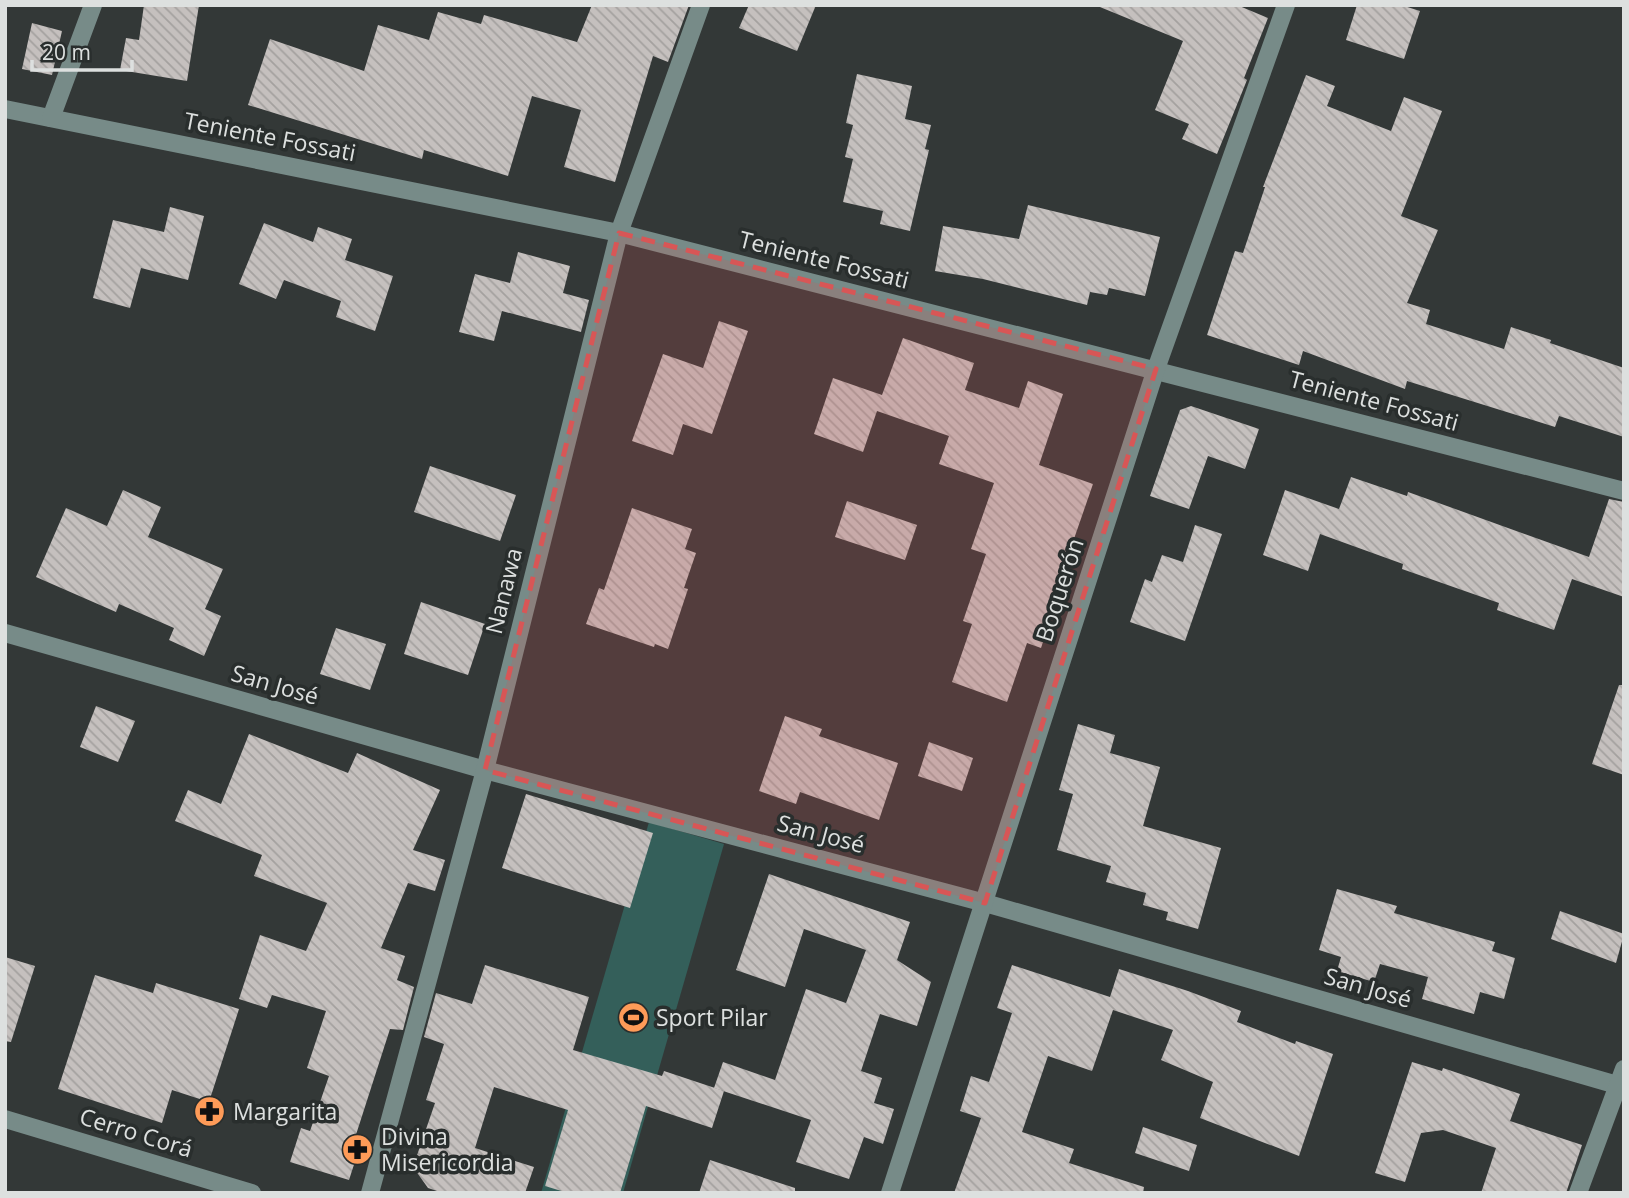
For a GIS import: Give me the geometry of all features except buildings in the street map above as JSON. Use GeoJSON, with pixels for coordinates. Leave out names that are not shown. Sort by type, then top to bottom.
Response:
{"type":"FeatureCollection","features":[{"type":"Feature","properties":{"kind":"street"},"geometry":{"type":"LineString","coordinates":[[51,118],[93,5]]}},
{"type":"Feature","properties":{"kind":"street","name":"Nanawa"},"geometry":{"type":"LineString","coordinates":[[370,1193],[485,770],[619,233],[701,5]]}},
{"type":"Feature","properties":{"kind":"street","name":"Boquerón"},"geometry":{"type":"LineString","coordinates":[[890,1193],[1156,369],[1286,5]]}},
{"type":"Feature","properties":{"kind":"street","name":"Teniente Fossati"},"geometry":{"type":"LineString","coordinates":[[5,109],[619,233],[1624,491]]}},
{"type":"Feature","properties":{"kind":"street","name":"San José"},"geometry":{"type":"LineString","coordinates":[[5,633],[485,770],[985,904],[1622,1080]]}},
{"type":"Feature","properties":{"kind":"street"},"geometry":{"type":"LineString","coordinates":[[1578,1193],[1622,1080]]}},
{"type":"Feature","properties":{"kind":"street","name":"Cerro Corá"},"geometry":{"type":"LineString","coordinates":[[5,1119],[252,1193]]}},
{"type":"Feature","properties":{"kind":"highlighted area"},"geometry":{"type":"Polygon","coordinates":[[[619,233],[1156,369],[985,903],[485,770],[619,233]]]}},
{"type":"Feature","properties":{"kind":"shaded area","name":"Sport Pilar"},"geometry":{"type":"Polygon","coordinates":[[[649,822],[724,844],[623,1193],[541,1193],[649,822]]]}},
{"type":"Feature","properties":{"kind":"place","name":"Sport Pilar"},"geometry":{"type":"Point","coordinates":[633,1018]}},
{"type":"Feature","properties":{"kind":"place","name":"Margarita"},"geometry":{"type":"Point","coordinates":[210,1112]}},
{"type":"Feature","properties":{"kind":"place","name":"Divina Misericordia"},"geometry":{"type":"Point","coordinates":[358,1150]}}]}
